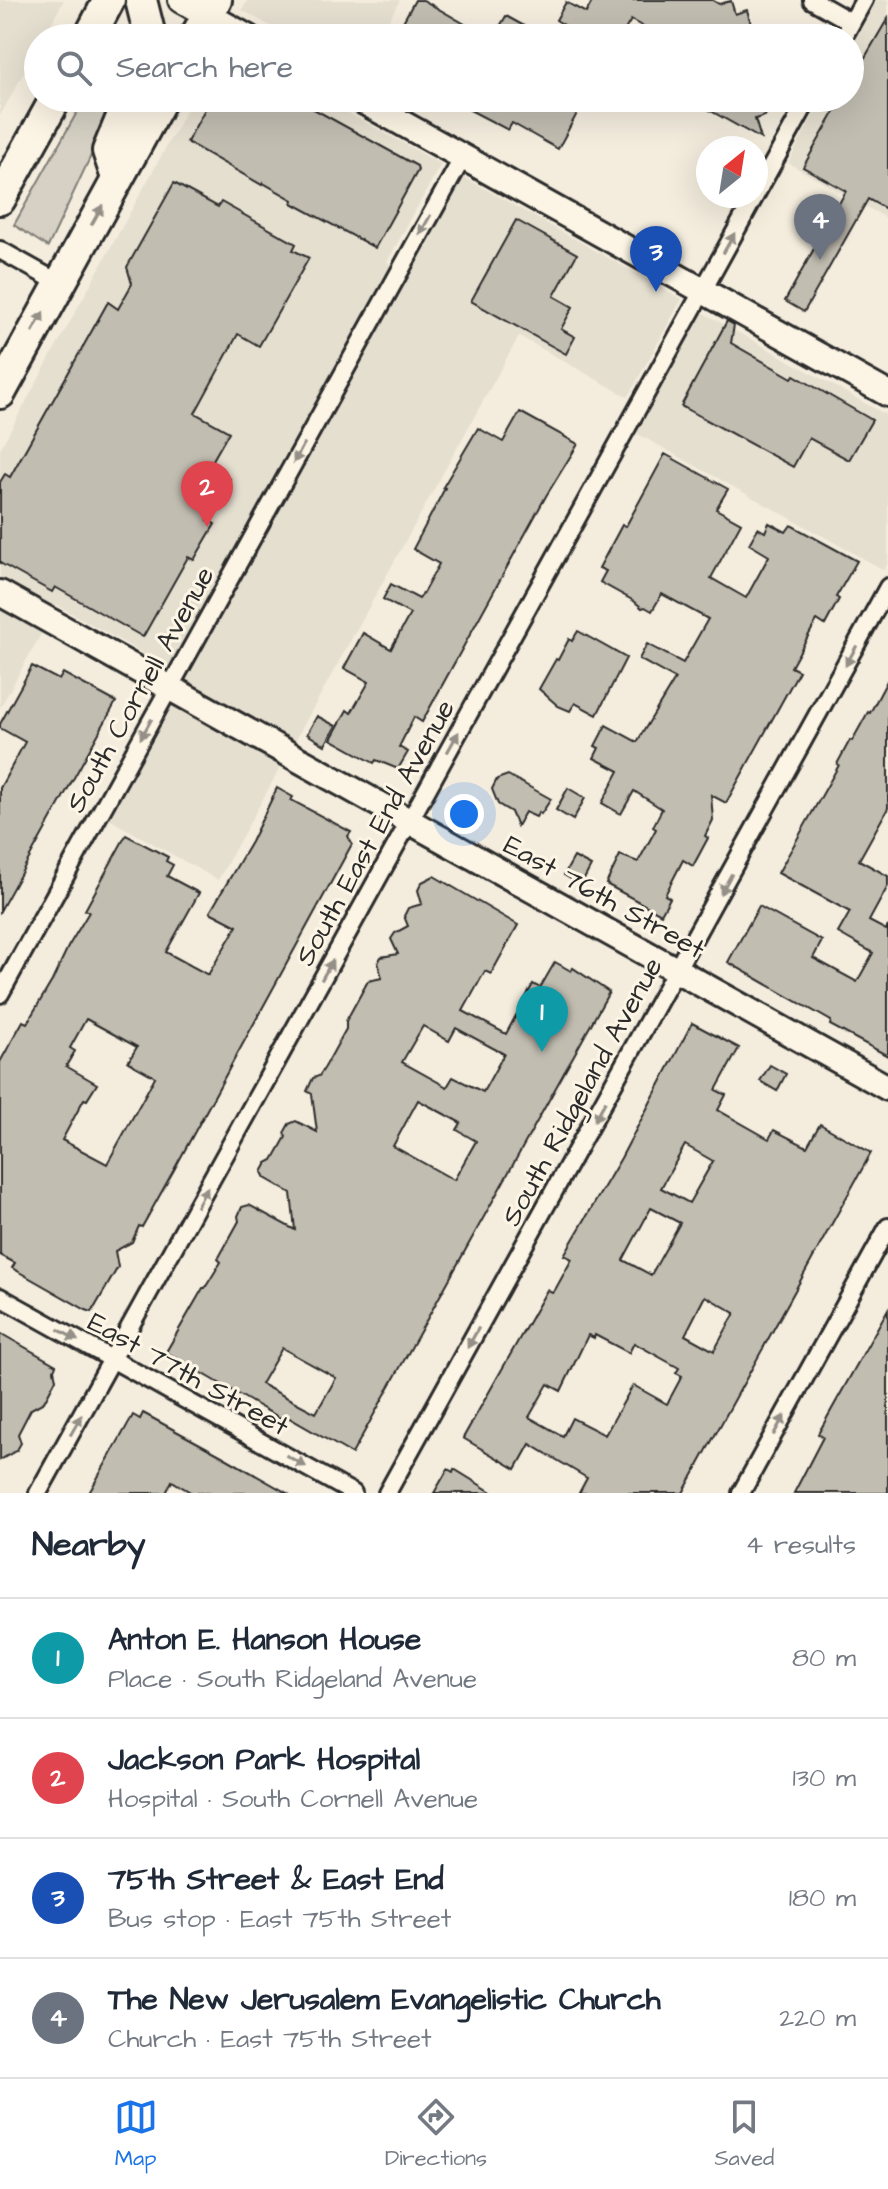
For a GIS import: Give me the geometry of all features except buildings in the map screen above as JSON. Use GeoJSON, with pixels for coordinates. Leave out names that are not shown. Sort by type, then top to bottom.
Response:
{"type":"FeatureCollection","features":[{"type":"Feature","properties":{"kind":"highway"},"geometry":{"type":"LineString","coordinates":[[96,24],[109,0]]}},
{"type":"Feature","properties":{"kind":"highway"},"geometry":{"type":"LineString","coordinates":[[141,0],[147,24]]}},
{"type":"Feature","properties":{"kind":"highway"},"geometry":{"type":"LineString","coordinates":[[0,199],[48,112]]}},
{"type":"Feature","properties":{"kind":"highway"},"geometry":{"type":"LineString","coordinates":[[117,178],[108,151],[124,112]]}},
{"type":"Feature","properties":{"kind":"highway"},"geometry":{"type":"LineString","coordinates":[[0,393],[154,112]]}},
{"type":"Feature","properties":{"kind":"street"},"geometry":{"type":"LineString","coordinates":[[181,0],[224,24]]}},
{"type":"Feature","properties":{"kind":"street"},"geometry":{"type":"LineString","coordinates":[[812,0],[851,22],[864,0]]}},
{"type":"Feature","properties":{"kind":"street"},"geometry":{"type":"LineString","coordinates":[[382,112],[888,394]]}},
{"type":"Feature","properties":{"kind":"street","name":"South East End Avenue"},"geometry":{"type":"LineString","coordinates":[[768,173],[801,112]]}},
{"type":"Feature","properties":{"kind":"street","name":"South Cornell Avenue"},"geometry":{"type":"LineString","coordinates":[[0,994],[463,157]]}},
{"type":"Feature","properties":{"kind":"street","name":"South East End Avenue"},"geometry":{"type":"LineString","coordinates":[[38,1493],[749,208]]}},
{"type":"Feature","properties":{"kind":"street"},"geometry":{"type":"LineString","coordinates":[[0,250],[59,283]]}},
{"type":"Feature","properties":{"kind":"street","name":"South Ridgeland Avenue"},"geometry":{"type":"LineString","coordinates":[[387,1493],[888,587]]}},
{"type":"Feature","properties":{"kind":"street","name":"East 76th Street"},"geometry":{"type":"LineString","coordinates":[[0,593],[888,1088]]}},
{"type":"Feature","properties":{"kind":"street"},"geometry":{"type":"LineString","coordinates":[[741,1493],[888,1227]]}},
{"type":"Feature","properties":{"kind":"street","name":"East 77th Street"},"geometry":{"type":"LineString","coordinates":[[0,1297],[353,1493]]}},
{"type":"Feature","properties":{"kind":"shaded area"},"geometry":{"type":"Polygon","coordinates":[[[0,0],[64,0],[51,24],[24,24],[24,72],[0,116],[0,0]]]}},
{"type":"Feature","properties":{"kind":"shaded area"},"geometry":{"type":"Polygon","coordinates":[[[248,0],[400,0],[387,24],[267,24],[242,10],[248,0]]]}},
{"type":"Feature","properties":{"kind":"shaded area"},"geometry":{"type":"Polygon","coordinates":[[[877,0],[888,0],[888,219],[788,163],[815,112],[864,112],[864,24],[877,0]]]}},
{"type":"Feature","properties":{"kind":"shaded area"},"geometry":{"type":"Polygon","coordinates":[[[77,112],[111,112],[48,247],[14,225],[77,112]]]}},
{"type":"Feature","properties":{"kind":"shaded area"},"geometry":{"type":"Polygon","coordinates":[[[185,112],[346,112],[441,164],[387,262],[407,274],[462,176],[682,299],[628,397],[519,336],[218,880],[107,818],[185,677],[57,605],[0,708],[0,449],[185,112]]]}},
{"type":"Feature","properties":{"kind":"shaded area"},"geometry":{"type":"Polygon","coordinates":[[[702,312],[888,416],[888,562],[884,570],[636,433],[702,312]]]}},
{"type":"Feature","properties":{"kind":"place","name":"The New Jerusalem Evangelistic Church"},"geometry":{"type":"Point","coordinates":[820,260]}},
{"type":"Feature","properties":{"kind":"place","name":"75th Street & East End"},"geometry":{"type":"Point","coordinates":[656,292]}},
{"type":"Feature","properties":{"kind":"place","name":"Jackson Park Hospital"},"geometry":{"type":"Point","coordinates":[207,527]}},
{"type":"Feature","properties":{"kind":"place","name":"Anton E. Hanson House"},"geometry":{"type":"Point","coordinates":[542,1052]}}]}
